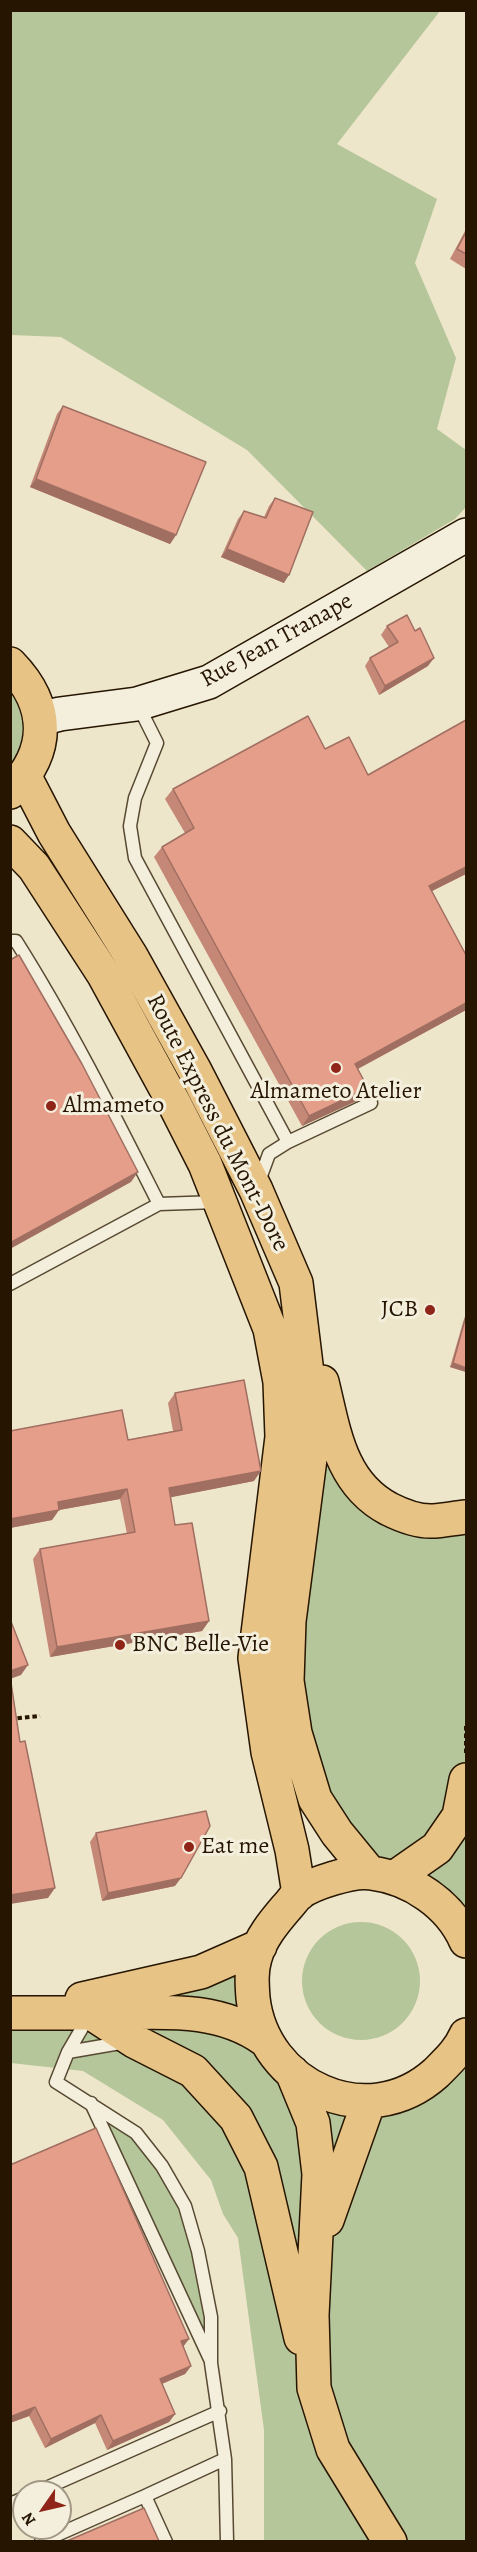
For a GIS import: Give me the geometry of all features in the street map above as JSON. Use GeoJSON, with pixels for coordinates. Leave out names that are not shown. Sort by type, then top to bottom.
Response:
{"type":"FeatureCollection","features":[{"type":"Feature","properties":{"kind":"main road","name":"Rue Jean Tranape"},"geometry":{"type":"LineString","coordinates":[[40,719],[137,704],[209,682],[466,535]]}},
{"type":"Feature","properties":{"kind":"main road"},"geometry":{"type":"LineString","coordinates":[[10,664],[23,676],[35,696],[40,719],[38,749],[18,785]]}},
{"type":"Feature","properties":{"kind":"main road","name":"Route Express du Mont-Dore"},"geometry":{"type":"LineString","coordinates":[[18,785],[54,833],[131,956],[195,1071],[256,1190],[296,1283],[308,1381],[311,1451],[289,1621],[287,1681],[295,1733],[315,1799],[337,1833],[381,1875]]}},
{"type":"Feature","properties":{"kind":"main road","name":"Route Express du Mont-Dore"},"geometry":{"type":"LineString","coordinates":[[10,842],[34,867],[104,975],[206,1164],[270,1329],[280,1382],[282,1437],[255,1658],[268,1752],[292,1850],[299,1894]]}},
{"type":"Feature","properties":{"kind":"main road"},"geometry":{"type":"LineString","coordinates":[[296,1283],[339,1451],[357,1485],[379,1503],[403,1516],[432,1521],[466,1517]]}},
{"type":"Feature","properties":{"kind":"main road"},"geometry":{"type":"LineString","coordinates":[[464,2047],[420,2087],[392,2098],[369,2101],[343,2099],[307,2085],[281,2063],[264,2040],[256,2019],[251,1980],[255,1957],[260,1946],[275,1920],[299,1894],[337,1877],[381,1875],[437,1848],[459,1816],[466,1780]]}},
{"type":"Feature","properties":{"kind":"main road"},"geometry":{"type":"LineString","coordinates":[[381,1875],[431,1896],[464,1925]]}},
{"type":"Feature","properties":{"kind":"main road"},"geometry":{"type":"LineString","coordinates":[[10,2013],[147,1986],[201,1972],[260,1946]]}},
{"type":"Feature","properties":{"kind":"main road"},"geometry":{"type":"LineString","coordinates":[[10,2013],[183,2012],[212,2016],[248,2028],[264,2040]]}},
{"type":"Feature","properties":{"kind":"main road"},"geometry":{"type":"LineString","coordinates":[[91,2013],[134,2041],[193,2071],[236,2118],[261,2167],[314,2388],[333,2449],[390,2541]]}},
{"type":"Feature","properties":{"kind":"main road"},"geometry":{"type":"LineString","coordinates":[[292,2072],[313,2123],[319,2174],[312,2314],[314,2388]]}},
{"type":"Feature","properties":{"kind":"main road"},"geometry":{"type":"LineString","coordinates":[[316,2250],[369,2101]]}},
{"type":"Feature","properties":{"kind":"lane"},"geometry":{"type":"LineString","coordinates":[[137,704],[157,743],[135,798],[130,826],[135,858],[288,1142]]}},
{"type":"Feature","properties":{"kind":"lane"},"geometry":{"type":"LineString","coordinates":[[10,941],[16,941],[41,981],[159,1204]]}},
{"type":"Feature","properties":{"kind":"lane"},"geometry":{"type":"LineString","coordinates":[[256,1190],[269,1154],[288,1142],[371,1103]]}},
{"type":"Feature","properties":{"kind":"lane"},"geometry":{"type":"LineString","coordinates":[[10,1284],[159,1204],[221,1202]]}},
{"type":"Feature","properties":{"kind":"lane"},"geometry":{"type":"LineString","coordinates":[[91,2013],[69,2052],[56,2082],[136,2133],[162,2166],[185,2206],[198,2251],[211,2316],[212,2363],[225,2458],[227,2541]]}},
{"type":"Feature","properties":{"kind":"lane"},"geometry":{"type":"LineString","coordinates":[[69,2052],[134,2041]]}},
{"type":"Feature","properties":{"kind":"lane"},"geometry":{"type":"LineString","coordinates":[[91,2103],[212,2363]]}},
{"type":"Feature","properties":{"kind":"lane"},"geometry":{"type":"LineString","coordinates":[[64,2480],[220,2411]]}},
{"type":"Feature","properties":{"kind":"lane"},"geometry":{"type":"LineString","coordinates":[[41,2541],[225,2458]]}},
{"type":"Feature","properties":{"kind":"lane"},"geometry":{"type":"LineString","coordinates":[[145,2496],[166,2541]]}},
{"type":"Feature","properties":{"kind":"path"},"geometry":{"type":"LineString","coordinates":[[10,1719],[40,1716]]}},
{"type":"Feature","properties":{"kind":"green space"},"geometry":{"type":"Polygon","coordinates":[[[10,11],[440,11],[337,144],[437,199],[415,263],[456,358],[437,429],[466,450],[466,507],[455,519],[367,571],[247,450],[61,337],[11,335],[10,11]]]}},
{"type":"Feature","properties":{"kind":"green space"},"geometry":{"type":"Polygon","coordinates":[[[11,677],[31,722],[11,774],[11,677]]]}},
{"type":"Feature","properties":{"kind":"green space"},"geometry":{"type":"Polygon","coordinates":[[[311,1451],[339,1451],[379,1503],[466,1517],[466,1941],[369,1872],[295,1733],[311,1451]]]}},
{"type":"Feature","properties":{"kind":"green space"},"geometry":{"type":"Polygon","coordinates":[[[361,1922],[384,1926],[403,1939],[416,1958],[420,1981],[416,2004],[403,2023],[384,2036],[361,2040],[338,2036],[319,2023],[306,2004],[302,1981],[306,1958],[319,1939],[338,1926],[361,1922]]]}},
{"type":"Feature","properties":{"kind":"green space"},"geometry":{"type":"Polygon","coordinates":[[[260,1946],[265,2040],[369,2101],[466,2035],[466,2541],[264,2541],[264,2430],[238,2238],[223,2214],[211,2180],[163,2120],[83,2071],[11,2063],[10,2013],[260,1946]]]}},
{"type":"Feature","properties":{"kind":"green space"},"geometry":{"type":"Polygon","coordinates":[[[91,2103],[136,2133],[162,2166],[198,2251],[211,2363],[91,2103]]]}},
{"type":"Feature","properties":{"kind":"building"},"geometry":{"type":"Polygon","coordinates":[[[466,232],[466,254],[457,249],[466,232]]]}},
{"type":"Feature","properties":{"kind":"building"},"geometry":{"type":"Polygon","coordinates":[[[63,406],[206,462],[176,535],[36,479],[63,406]]]}},
{"type":"Feature","properties":{"kind":"building"},"geometry":{"type":"Polygon","coordinates":[[[275,498],[313,512],[289,575],[227,549],[244,511],[266,518],[275,498]]]}},
{"type":"Feature","properties":{"kind":"building"},"geometry":{"type":"Polygon","coordinates":[[[407,615],[415,631],[420,628],[434,658],[385,686],[370,658],[398,642],[387,626],[407,615]]]}},
{"type":"Feature","properties":{"kind":"building"},"geometry":{"type":"Polygon","coordinates":[[[308,716],[325,749],[349,737],[368,775],[466,720],[466,867],[429,886],[466,955],[466,1003],[355,1064],[368,1088],[309,1116],[162,847],[194,828],[173,789],[308,716]]]}},
{"type":"Feature","properties":{"kind":"building","name":"Almameto"},"geometry":{"type":"Polygon","coordinates":[[[19,955],[82,1064],[138,1172],[10,1243],[10,960],[19,955]]]}},
{"type":"Feature","properties":{"kind":"building"},"geometry":{"type":"Polygon","coordinates":[[[466,1316],[466,1368],[453,1363],[466,1316]]]}},
{"type":"Feature","properties":{"kind":"building"},"geometry":{"type":"Polygon","coordinates":[[[244,1380],[261,1471],[169,1488],[175,1525],[192,1523],[209,1621],[57,1647],[40,1549],[135,1532],[127,1489],[58,1502],[59,1510],[10,1519],[10,1431],[122,1410],[128,1440],[182,1430],[175,1393],[244,1380]]]}},
{"type":"Feature","properties":{"kind":"building"},"geometry":{"type":"Polygon","coordinates":[[[10,1619],[28,1665],[10,1671],[10,1619]]]}},
{"type":"Feature","properties":{"kind":"building"},"geometry":{"type":"Polygon","coordinates":[[[10,1676],[20,1742],[25,1741],[55,1888],[10,1895],[10,1676]]]}},
{"type":"Feature","properties":{"kind":"building"},"geometry":{"type":"Polygon","coordinates":[[[206,1811],[210,1826],[181,1878],[108,1893],[96,1833],[206,1811]]]}},
{"type":"Feature","properties":{"kind":"building"},"geometry":{"type":"Polygon","coordinates":[[[96,2128],[189,2339],[181,2341],[191,2366],[160,2379],[175,2414],[113,2441],[101,2415],[51,2439],[35,2407],[10,2417],[10,2165],[96,2128]]]}},
{"type":"Feature","properties":{"kind":"building"},"geometry":{"type":"Polygon","coordinates":[[[144,2508],[159,2541],[67,2541],[144,2508]]]}},
{"type":"Feature","properties":{"kind":"place","name":"Almameto Atelier"},"geometry":{"type":"Point","coordinates":[336,1068]}},
{"type":"Feature","properties":{"kind":"place","name":"Almameto"},"geometry":{"type":"Point","coordinates":[51,1106]}},
{"type":"Feature","properties":{"kind":"place","name":"JCB"},"geometry":{"type":"Point","coordinates":[430,1310]}},
{"type":"Feature","properties":{"kind":"place","name":"BNC Belle-Vie"},"geometry":{"type":"Point","coordinates":[120,1645]}},
{"type":"Feature","properties":{"kind":"place","name":"Eat me"},"geometry":{"type":"Point","coordinates":[189,1847]}}]}
